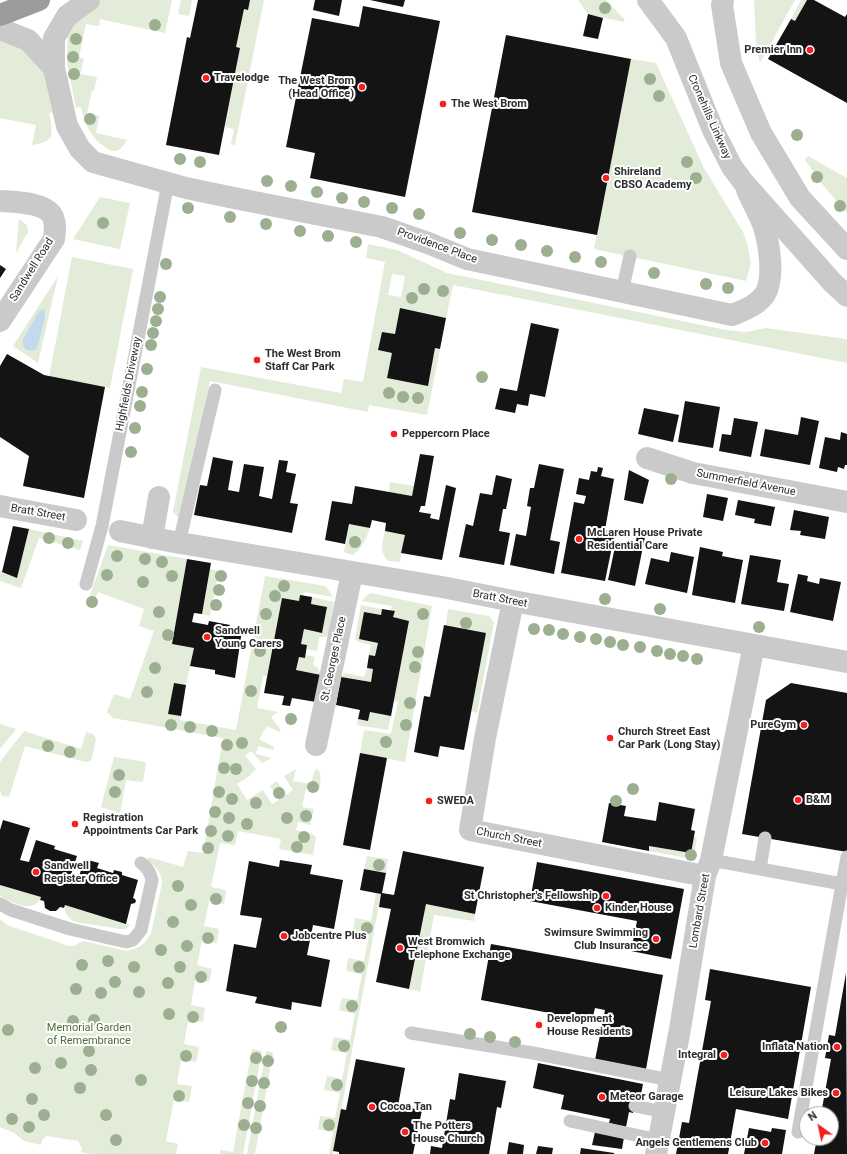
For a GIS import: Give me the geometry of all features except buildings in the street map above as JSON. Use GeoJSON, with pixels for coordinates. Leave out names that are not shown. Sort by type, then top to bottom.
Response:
{"type":"FeatureCollection","features":[{"type":"Feature","properties":{"kind":"highway"},"geometry":{"type":"LineString","coordinates":[[0,15],[39,0]]}},
{"type":"Feature","properties":{"kind":"street","name":"Providence Place"},"geometry":{"type":"LineString","coordinates":[[89,0],[67,16],[54,38],[54,68],[67,126],[80,149],[93,162],[168,183],[234,198],[382,227],[428,243],[466,259],[732,315],[756,304],[766,293],[771,276],[769,252],[763,225],[744,183]]}},
{"type":"Feature","properties":{"kind":"street","name":"Cronehills Linkway"},"geometry":{"type":"LineString","coordinates":[[648,0],[676,38],[713,130],[732,167],[744,183],[832,282],[847,296]]}},
{"type":"Feature","properties":{"kind":"street"},"geometry":{"type":"LineString","coordinates":[[723,0],[722,5],[731,63],[760,133],[800,198],[847,249]]}},
{"type":"Feature","properties":{"kind":"street"},"geometry":{"type":"LineString","coordinates":[[0,29],[28,40],[54,68]]}},
{"type":"Feature","properties":{"kind":"street","name":"Sandwell Road"},"geometry":{"type":"LineString","coordinates":[[0,201],[31,204],[43,208],[52,216],[55,228],[54,238],[0,321]]}},
{"type":"Feature","properties":{"kind":"street","name":"Summerfield Avenue"},"geometry":{"type":"LineString","coordinates":[[647,458],[693,473],[847,502]]}},
{"type":"Feature","properties":{"kind":"street"},"geometry":{"type":"LineString","coordinates":[[152,538],[159,497]]}},
{"type":"Feature","properties":{"kind":"street","name":"Bratt Street"},"geometry":{"type":"LineString","coordinates":[[0,506],[76,520]]}},
{"type":"Feature","properties":{"kind":"street","name":"Bratt Street"},"geometry":{"type":"LineString","coordinates":[[120,531],[178,543],[442,588],[847,662]]}},
{"type":"Feature","properties":{"kind":"street","name":"St. Georges Place"},"geometry":{"type":"LineString","coordinates":[[316,746],[352,573]]}},
{"type":"Feature","properties":{"kind":"street","name":"Church Street"},"geometry":{"type":"LineString","coordinates":[[513,601],[485,738],[470,830],[708,868]]}},
{"type":"Feature","properties":{"kind":"street","name":"Lombard Street"},"geometry":{"type":"LineString","coordinates":[[658,1147],[708,868],[754,645]]}},
{"type":"Feature","properties":{"kind":"lane","name":"Highfields Driveway"},"geometry":{"type":"LineString","coordinates":[[86,584],[102,526],[168,183]]}},
{"type":"Feature","properties":{"kind":"lane"},"geometry":{"type":"LineString","coordinates":[[622,292],[630,256]]}},
{"type":"Feature","properties":{"kind":"lane"},"geometry":{"type":"LineString","coordinates":[[178,543],[215,390]]}},
{"type":"Feature","properties":{"kind":"lane"},"geometry":{"type":"LineString","coordinates":[[760,869],[765,838]]}},
{"type":"Feature","properties":{"kind":"lane"},"geometry":{"type":"LineString","coordinates":[[798,1132],[847,857]]}},
{"type":"Feature","properties":{"kind":"lane"},"geometry":{"type":"LineString","coordinates":[[0,904],[11,910],[70,929],[126,942],[133,940],[142,930],[152,880],[146,867],[141,863]]}},
{"type":"Feature","properties":{"kind":"lane"},"geometry":{"type":"LineString","coordinates":[[708,868],[760,869],[842,884]]}},
{"type":"Feature","properties":{"kind":"lane"},"geometry":{"type":"LineString","coordinates":[[411,1033],[533,1052],[578,1066],[670,1080]]}},
{"type":"Feature","properties":{"kind":"lane"},"geometry":{"type":"LineString","coordinates":[[635,1106],[664,1112]]}},
{"type":"Feature","properties":{"kind":"lane"},"geometry":{"type":"LineString","coordinates":[[570,1121],[658,1147]]}},
{"type":"Feature","properties":{"kind":"green space"},"geometry":{"type":"Polygon","coordinates":[[[101,0],[172,0],[165,33],[100,19],[99,26],[86,24],[79,57],[84,59],[80,74],[97,77],[87,113],[99,116],[96,133],[127,140],[120,149],[115,151],[112,151],[95,139],[86,124],[81,107],[76,108],[67,63],[68,29],[94,3],[101,0]]]}},
{"type":"Feature","properties":{"kind":"green space"},"geometry":{"type":"Polygon","coordinates":[[[181,0],[192,0],[189,16],[178,14],[181,0]]]}},
{"type":"Feature","properties":{"kind":"green space"},"geometry":{"type":"Polygon","coordinates":[[[250,0],[264,0],[235,145],[231,144],[234,129],[225,127],[240,48],[236,47],[244,9],[250,0]]]}},
{"type":"Feature","properties":{"kind":"green space"},"geometry":{"type":"Polygon","coordinates":[[[578,0],[606,0],[625,20],[623,22],[588,14],[578,0]]]}},
{"type":"Feature","properties":{"kind":"green space"},"geometry":{"type":"Polygon","coordinates":[[[754,0],[795,0],[760,63],[756,45],[754,0]]]}},
{"type":"Feature","properties":{"kind":"green space"},"geometry":{"type":"Polygon","coordinates":[[[801,0],[807,0],[795,21],[791,19],[801,0]]]}},
{"type":"Feature","properties":{"kind":"green space"},"geometry":{"type":"Polygon","coordinates":[[[0,39],[16,44],[38,62],[45,74],[55,112],[49,113],[52,131],[49,139],[45,142],[32,145],[36,125],[0,118],[0,39]]]}},
{"type":"Feature","properties":{"kind":"green space"},"geometry":{"type":"Polygon","coordinates":[[[631,59],[656,63],[704,168],[743,232],[751,263],[746,281],[594,249],[631,59]]]}},
{"type":"Feature","properties":{"kind":"green space"},"geometry":{"type":"Polygon","coordinates":[[[808,156],[847,178],[847,213],[823,185],[805,160],[808,156]]]}},
{"type":"Feature","properties":{"kind":"green space"},"geometry":{"type":"Polygon","coordinates":[[[100,197],[130,203],[120,249],[73,239],[100,197]]]}},
{"type":"Feature","properties":{"kind":"green space"},"geometry":{"type":"Polygon","coordinates":[[[19,219],[27,225],[28,232],[16,253],[19,219]]]}},
{"type":"Feature","properties":{"kind":"green space"},"geometry":{"type":"Polygon","coordinates":[[[368,244],[397,250],[447,273],[726,330],[746,332],[766,328],[846,339],[847,363],[453,285],[446,318],[400,308],[395,334],[382,332],[378,350],[392,353],[428,386],[435,348],[440,349],[427,415],[369,405],[368,412],[210,381],[180,519],[173,512],[201,367],[341,393],[344,379],[363,382],[385,262],[366,258],[368,244]],[[392,274],[388,295],[401,297],[405,276],[392,274]]]}},
{"type":"Feature","properties":{"kind":"green space"},"geometry":{"type":"Polygon","coordinates":[[[72,257],[133,269],[110,388],[49,377],[72,257]]]}},
{"type":"Feature","properties":{"kind":"green space"},"geometry":{"type":"Polygon","coordinates":[[[58,276],[38,363],[13,346],[58,276]]]}},
{"type":"Feature","properties":{"kind":"green space"},"geometry":{"type":"Polygon","coordinates":[[[390,482],[414,486],[412,496],[389,492],[390,482]]]}},
{"type":"Feature","properties":{"kind":"green space"},"geometry":{"type":"Polygon","coordinates":[[[349,524],[370,528],[363,543],[353,555],[344,552],[349,524]]]}},
{"type":"Feature","properties":{"kind":"green space"},"geometry":{"type":"Polygon","coordinates":[[[29,529],[83,541],[80,550],[39,538],[21,588],[0,581],[0,571],[17,577],[29,529]]]}},
{"type":"Feature","properties":{"kind":"green space"},"geometry":{"type":"Polygon","coordinates":[[[385,531],[405,535],[400,562],[388,561],[383,554],[382,543],[385,531]]]}},
{"type":"Feature","properties":{"kind":"green space","name":"Memorial Garden of Remembrance"},"geometry":{"type":"Polygon","coordinates":[[[108,545],[187,559],[172,644],[194,648],[186,685],[174,683],[169,714],[181,716],[180,720],[236,730],[265,576],[326,586],[333,597],[304,592],[303,596],[300,595],[299,601],[282,598],[267,676],[263,676],[257,708],[278,712],[271,717],[281,730],[279,732],[267,726],[259,739],[274,747],[274,750],[258,746],[256,754],[272,758],[262,763],[251,751],[245,756],[256,769],[248,777],[237,784],[247,800],[263,790],[272,804],[279,800],[270,786],[277,781],[286,795],[293,790],[284,776],[296,769],[293,781],[311,784],[314,772],[317,768],[321,776],[319,791],[306,789],[302,807],[314,809],[310,825],[298,822],[296,830],[312,834],[316,837],[313,855],[279,849],[281,839],[238,831],[235,845],[220,843],[211,887],[226,890],[224,904],[209,901],[204,926],[219,929],[217,943],[202,940],[197,965],[212,969],[209,982],[195,980],[191,1005],[205,1008],[203,1022],[188,1020],[184,1044],[199,1047],[196,1062],[181,1060],[177,1084],[192,1086],[189,1102],[174,1100],[166,1141],[178,1144],[176,1154],[91,1154],[81,1152],[82,1148],[78,1141],[47,1136],[42,1140],[41,1145],[24,1141],[14,1133],[0,1127],[0,919],[7,925],[69,946],[74,946],[83,941],[127,951],[131,950],[146,941],[151,934],[162,883],[156,868],[147,860],[148,857],[183,867],[188,851],[203,853],[223,738],[113,718],[107,712],[114,694],[130,699],[154,631],[139,626],[144,609],[98,592],[92,608],[86,606],[108,545]]]}},
{"type":"Feature","properties":{"kind":"green space"},"geometry":{"type":"Polygon","coordinates":[[[210,569],[219,571],[210,616],[202,614],[210,569]]]}},
{"type":"Feature","properties":{"kind":"green space"},"geometry":{"type":"Polygon","coordinates":[[[371,593],[432,606],[405,762],[360,753],[364,730],[391,734],[398,702],[394,701],[409,621],[393,617],[395,611],[391,610],[392,606],[362,601],[371,593]]]}},
{"type":"Feature","properties":{"kind":"green space"},"geometry":{"type":"Polygon","coordinates":[[[312,597],[334,602],[329,635],[326,637],[319,637],[317,651],[307,649],[307,645],[301,644],[304,629],[322,632],[327,607],[311,604],[312,597]]]}},
{"type":"Feature","properties":{"kind":"green space"},"geometry":{"type":"Polygon","coordinates":[[[361,605],[382,609],[381,615],[359,639],[378,643],[375,656],[369,655],[371,645],[359,642],[355,639],[361,605]]]}},
{"type":"Feature","properties":{"kind":"green space"},"geometry":{"type":"Polygon","coordinates":[[[448,609],[489,616],[494,622],[477,713],[471,711],[486,633],[446,625],[448,609]]]}},
{"type":"Feature","properties":{"kind":"green space"},"geometry":{"type":"Polygon","coordinates":[[[306,655],[315,657],[313,664],[318,668],[321,675],[296,670],[299,657],[305,658],[306,655]]]}},
{"type":"Feature","properties":{"kind":"green space"},"geometry":{"type":"Polygon","coordinates":[[[367,668],[373,669],[371,682],[341,677],[345,673],[364,677],[367,668]]]}},
{"type":"Feature","properties":{"kind":"green space"},"geometry":{"type":"Polygon","coordinates":[[[370,712],[391,716],[388,730],[357,725],[358,719],[368,721],[370,712]]]}},
{"type":"Feature","properties":{"kind":"green space"},"geometry":{"type":"Polygon","coordinates":[[[0,724],[16,729],[0,749],[0,724]]]}},
{"type":"Feature","properties":{"kind":"green space"},"geometry":{"type":"Polygon","coordinates":[[[24,731],[81,749],[86,732],[93,734],[96,738],[92,758],[90,761],[86,762],[25,746],[9,797],[2,796],[0,791],[0,762],[24,731]]]}},
{"type":"Feature","properties":{"kind":"green space"},"geometry":{"type":"Polygon","coordinates":[[[114,757],[146,762],[143,782],[126,780],[120,813],[101,807],[114,757]]]}},
{"type":"Feature","properties":{"kind":"green space"},"geometry":{"type":"Polygon","coordinates":[[[694,836],[697,839],[693,859],[649,851],[649,846],[690,853],[694,836]]]}},
{"type":"Feature","properties":{"kind":"green space"},"geometry":{"type":"Polygon","coordinates":[[[367,856],[388,859],[386,873],[364,869],[367,856]]]}},
{"type":"Feature","properties":{"kind":"green space"},"geometry":{"type":"Polygon","coordinates":[[[0,885],[41,897],[38,902],[33,905],[22,906],[0,896],[0,885]]]}},
{"type":"Feature","properties":{"kind":"green space"},"geometry":{"type":"Polygon","coordinates":[[[376,893],[381,894],[333,1154],[329,1154],[333,1132],[318,1129],[320,1116],[335,1118],[340,1093],[324,1090],[327,1076],[342,1079],[347,1053],[331,1050],[334,1037],[350,1040],[355,1014],[339,1010],[342,998],[357,1000],[362,974],[346,971],[348,958],[364,961],[369,935],[353,932],[355,918],[371,921],[376,893]]]}},
{"type":"Feature","properties":{"kind":"green space"},"geometry":{"type":"Polygon","coordinates":[[[426,904],[475,914],[474,921],[434,915],[420,992],[409,989],[426,904]]]}},
{"type":"Feature","properties":{"kind":"green space"},"geometry":{"type":"Polygon","coordinates":[[[65,905],[130,925],[126,929],[121,929],[75,922],[67,915],[65,905]]]}},
{"type":"Feature","properties":{"kind":"green space"},"geometry":{"type":"Polygon","coordinates":[[[252,1049],[262,1051],[243,1154],[220,1154],[220,1150],[233,1152],[252,1049]]]}},
{"type":"Feature","properties":{"kind":"green space"},"geometry":{"type":"Polygon","coordinates":[[[266,1051],[273,1053],[255,1154],[247,1154],[266,1051]]]}},
{"type":"Feature","properties":{"kind":"water"},"geometry":{"type":"Polygon","coordinates":[[[44,309],[45,318],[37,349],[33,351],[26,350],[23,345],[23,339],[39,311],[44,309]]]}},
{"type":"Feature","properties":{"kind":"place","name":"Premier Inn"},"geometry":{"type":"Point","coordinates":[810,50]}},
{"type":"Feature","properties":{"kind":"place","name":"Travelodge"},"geometry":{"type":"Point","coordinates":[206,78]}},
{"type":"Feature","properties":{"kind":"place","name":"The West Brom (Head Office)"},"geometry":{"type":"Point","coordinates":[362,87]}},
{"type":"Feature","properties":{"kind":"place","name":"The West Brom"},"geometry":{"type":"Point","coordinates":[443,104]}},
{"type":"Feature","properties":{"kind":"place","name":"Shireland CBSO Academy"},"geometry":{"type":"Point","coordinates":[606,178]}},
{"type":"Feature","properties":{"kind":"place","name":"The West Brom Staff Car Park"},"geometry":{"type":"Point","coordinates":[257,360]}},
{"type":"Feature","properties":{"kind":"place","name":"Peppercorn Place"},"geometry":{"type":"Point","coordinates":[394,434]}},
{"type":"Feature","properties":{"kind":"place","name":"McLaren House Private Residential Care"},"geometry":{"type":"Point","coordinates":[579,539]}},
{"type":"Feature","properties":{"kind":"place","name":"Sandwell Young Carers"},"geometry":{"type":"Point","coordinates":[207,637]}},
{"type":"Feature","properties":{"kind":"place","name":"PureGym"},"geometry":{"type":"Point","coordinates":[804,725]}},
{"type":"Feature","properties":{"kind":"place","name":"Church Street East Car Park (Long Stay)"},"geometry":{"type":"Point","coordinates":[610,738]}},
{"type":"Feature","properties":{"kind":"place","name":"B&M"},"geometry":{"type":"Point","coordinates":[798,800]}},
{"type":"Feature","properties":{"kind":"place","name":"SWEDA"},"geometry":{"type":"Point","coordinates":[429,801]}},
{"type":"Feature","properties":{"kind":"place","name":"Registration Appointments Car Park"},"geometry":{"type":"Point","coordinates":[75,824]}},
{"type":"Feature","properties":{"kind":"place","name":"Sandwell Register Office"},"geometry":{"type":"Point","coordinates":[36,872]}},
{"type":"Feature","properties":{"kind":"place","name":"St Christopher's Fellowship"},"geometry":{"type":"Point","coordinates":[606,896]}},
{"type":"Feature","properties":{"kind":"place","name":"Kinder House"},"geometry":{"type":"Point","coordinates":[597,908]}},
{"type":"Feature","properties":{"kind":"place","name":"Jobcentre Plus"},"geometry":{"type":"Point","coordinates":[284,936]}},
{"type":"Feature","properties":{"kind":"place","name":"Swimsure Swimming Club Insurance"},"geometry":{"type":"Point","coordinates":[656,939]}},
{"type":"Feature","properties":{"kind":"place","name":"West Bromwich Telephone Exchange"},"geometry":{"type":"Point","coordinates":[400,948]}},
{"type":"Feature","properties":{"kind":"place","name":"Development House Residents"},"geometry":{"type":"Point","coordinates":[539,1025]}},
{"type":"Feature","properties":{"kind":"place","name":"Inflata Nation"},"geometry":{"type":"Point","coordinates":[837,1047]}},
{"type":"Feature","properties":{"kind":"place","name":"Integral"},"geometry":{"type":"Point","coordinates":[724,1055]}},
{"type":"Feature","properties":{"kind":"place","name":"Leisure Lakes Bikes"},"geometry":{"type":"Point","coordinates":[836,1093]}},
{"type":"Feature","properties":{"kind":"place","name":"Meteor Garage"},"geometry":{"type":"Point","coordinates":[602,1097]}},
{"type":"Feature","properties":{"kind":"place","name":"Cocoa Tan"},"geometry":{"type":"Point","coordinates":[372,1107]}},
{"type":"Feature","properties":{"kind":"place","name":"The Potters House Church"},"geometry":{"type":"Point","coordinates":[405,1132]}},
{"type":"Feature","properties":{"kind":"place","name":"Angels Gentlemens Club"},"geometry":{"type":"Point","coordinates":[765,1143]}}]}
